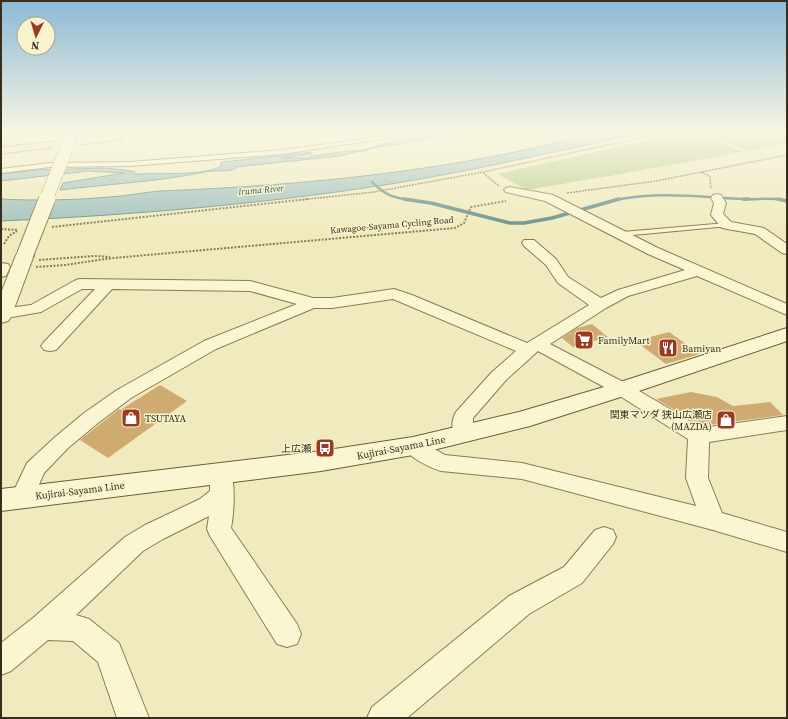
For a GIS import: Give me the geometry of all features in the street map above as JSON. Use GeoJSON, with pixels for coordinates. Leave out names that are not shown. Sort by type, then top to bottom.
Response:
{"type":"FeatureCollection","features":[{"type":"Feature","properties":{"kind":"main road"},"geometry":{"type":"LineString","coordinates":[[1,315],[31,261],[62,166]]}},
{"type":"Feature","properties":{"kind":"main road","name":"Kujirai-Sayama Line"},"geometry":{"type":"LineString","coordinates":[[12,499],[221,484],[320,461],[413,446],[521,420],[622,389],[787,334]]}},
{"type":"Feature","properties":{"kind":"street"},"geometry":{"type":"LineString","coordinates":[[510,195],[542,196],[549,198],[653,251],[787,310]]}},
{"type":"Feature","properties":{"kind":"street"},"geometry":{"type":"LineString","coordinates":[[717,198],[720,203],[717,215],[726,225],[759,231],[787,250]]}},
{"type":"Feature","properties":{"kind":"street"},"geometry":{"type":"LineString","coordinates":[[529,243],[551,262],[563,280],[600,305]]}},
{"type":"Feature","properties":{"kind":"street"},"geometry":{"type":"LineString","coordinates":[[463,435],[463,417],[499,376],[533,347],[600,305],[623,293],[698,271]]}},
{"type":"Feature","properties":{"kind":"street"},"geometry":{"type":"LineString","coordinates":[[1,315],[35,309],[79,284],[250,286],[312,303],[332,303],[394,294],[533,347],[622,389],[699,436],[787,424]]}},
{"type":"Feature","properties":{"kind":"street"},"geometry":{"type":"LineString","coordinates":[[50,346],[107,285]]}},
{"type":"Feature","properties":{"kind":"street"},"geometry":{"type":"LineString","coordinates":[[12,499],[35,469],[50,454],[91,418],[124,394],[210,344],[312,303]]}},
{"type":"Feature","properties":{"kind":"street"},"geometry":{"type":"LineString","coordinates":[[699,436],[697,478],[713,520]]}},
{"type":"Feature","properties":{"kind":"street"},"geometry":{"type":"LineString","coordinates":[[413,446],[441,463],[522,471],[713,520],[787,542]]}},
{"type":"Feature","properties":{"kind":"street"},"geometry":{"type":"LineString","coordinates":[[1,661],[43,627],[134,544],[154,532],[208,506],[221,484]]}},
{"type":"Feature","properties":{"kind":"street"},"geometry":{"type":"LineString","coordinates":[[221,484],[222,512],[219,529],[287,634]]}},
{"type":"Feature","properties":{"kind":"street"},"geometry":{"type":"LineString","coordinates":[[383,718],[520,605],[573,575],[604,537]]}},
{"type":"Feature","properties":{"kind":"street"},"geometry":{"type":"LineString","coordinates":[[43,627],[79,628],[109,654],[133,718]]}},
{"type":"Feature","properties":{"kind":"lane"},"geometry":{"type":"LineString","coordinates":[[1,170],[68,166]]}},
{"type":"Feature","properties":{"kind":"lane"},"geometry":{"type":"LineString","coordinates":[[622,234],[726,225]]}},
{"type":"Feature","properties":{"kind":"path"},"geometry":{"type":"LineString","coordinates":[[46,228],[374,192],[513,166]]}},
{"type":"Feature","properties":{"kind":"path"},"geometry":{"type":"LineString","coordinates":[[542,196],[642,183],[734,166]]}},
{"type":"Feature","properties":{"kind":"path"},"geometry":{"type":"LineString","coordinates":[[483,172],[490,180],[510,195]]}},
{"type":"Feature","properties":{"kind":"path"},"geometry":{"type":"LineString","coordinates":[[702,172],[710,177],[710,186],[717,198]]}},
{"type":"Feature","properties":{"kind":"path","name":"Kawagoe-Sayama Cycling Road"},"geometry":{"type":"LineString","coordinates":[[31,261],[65,265],[113,258],[375,233],[447,229],[462,225],[470,208],[510,195]]}},
{"type":"Feature","properties":{"kind":"path"},"geometry":{"type":"LineString","coordinates":[[1,229],[22,230],[12,232],[6,238],[4,244]]}},
{"type":"Feature","properties":{"kind":"path"},"geometry":{"type":"LineString","coordinates":[[31,261],[95,256],[113,258]]}},
{"type":"Feature","properties":{"kind":"green space"},"geometry":{"type":"Polygon","coordinates":[[[535,166],[668,166],[527,190],[498,174],[535,166]]]}},
{"type":"Feature","properties":{"kind":"water"},"geometry":{"type":"Polygon","coordinates":[[[221,166],[250,166],[236,167],[232,170],[209,171],[169,178],[60,190],[63,183],[124,173],[88,171],[1,181],[1,174],[36,170],[105,168],[133,171],[135,172],[134,174],[168,174],[193,173],[214,169],[221,166]]]}},
{"type":"Feature","properties":{"kind":"water","name":"Iruma River"},"geometry":{"type":"Polygon","coordinates":[[[436,166],[493,166],[397,183],[249,203],[150,212],[1,221],[1,199],[42,200],[97,198],[155,192],[271,185],[381,174],[436,166]]]}},
{"type":"Feature","properties":{"kind":"building"},"geometry":{"type":"Polygon","coordinates":[[[592,324],[608,337],[573,347],[562,338],[577,328],[592,324]]]}},
{"type":"Feature","properties":{"kind":"building"},"geometry":{"type":"Polygon","coordinates":[[[669,332],[700,354],[666,364],[635,341],[669,332]]]}},
{"type":"Feature","properties":{"kind":"building","name":"TSUTAYA"},"geometry":{"type":"Polygon","coordinates":[[[160,385],[187,401],[108,458],[80,440],[119,409],[120,410],[160,385]]]}},
{"type":"Feature","properties":{"kind":"building"},"geometry":{"type":"Polygon","coordinates":[[[691,392],[717,397],[733,406],[770,402],[783,415],[702,426],[656,399],[691,392]]]}},
{"type":"Feature","properties":{"kind":"waterway"},"geometry":{"type":"LineString","coordinates":[[372,182],[381,190],[390,195],[411,200]]}},
{"type":"Feature","properties":{"kind":"waterway"},"geometry":{"type":"LineString","coordinates":[[616,200],[631,197],[663,195],[748,199]]}},
{"type":"Feature","properties":{"kind":"waterway"},"geometry":{"type":"LineString","coordinates":[[404,199],[431,203],[510,223],[524,223],[552,218],[616,200]]}},
{"type":"Feature","properties":{"kind":"waterway"},"geometry":{"type":"LineString","coordinates":[[743,199],[748,199]]}},
{"type":"Feature","properties":{"kind":"waterway"},"geometry":{"type":"LineString","coordinates":[[748,199],[782,200]]}},
{"type":"Feature","properties":{"kind":"waterway"},"geometry":{"type":"LineString","coordinates":[[778,199],[782,200]]}},
{"type":"Feature","properties":{"kind":"waterway"},"geometry":{"type":"LineString","coordinates":[[782,200],[787,201]]}},
{"type":"Feature","properties":{"kind":"place","name":"FamilyMart"},"geometry":{"type":"Point","coordinates":[584,340]}},
{"type":"Feature","properties":{"kind":"place","name":"Bamiyan"},"geometry":{"type":"Point","coordinates":[668,348]}},
{"type":"Feature","properties":{"kind":"place","name":"TSUTAYA"},"geometry":{"type":"Point","coordinates":[131,418]}},
{"type":"Feature","properties":{"kind":"place","name":"関東マツダ 狭山広瀬店 (MAZDA)"},"geometry":{"type":"Point","coordinates":[726,420]}},
{"type":"Feature","properties":{"kind":"place","name":"上広瀬"},"geometry":{"type":"Point","coordinates":[325,448]}}]}
